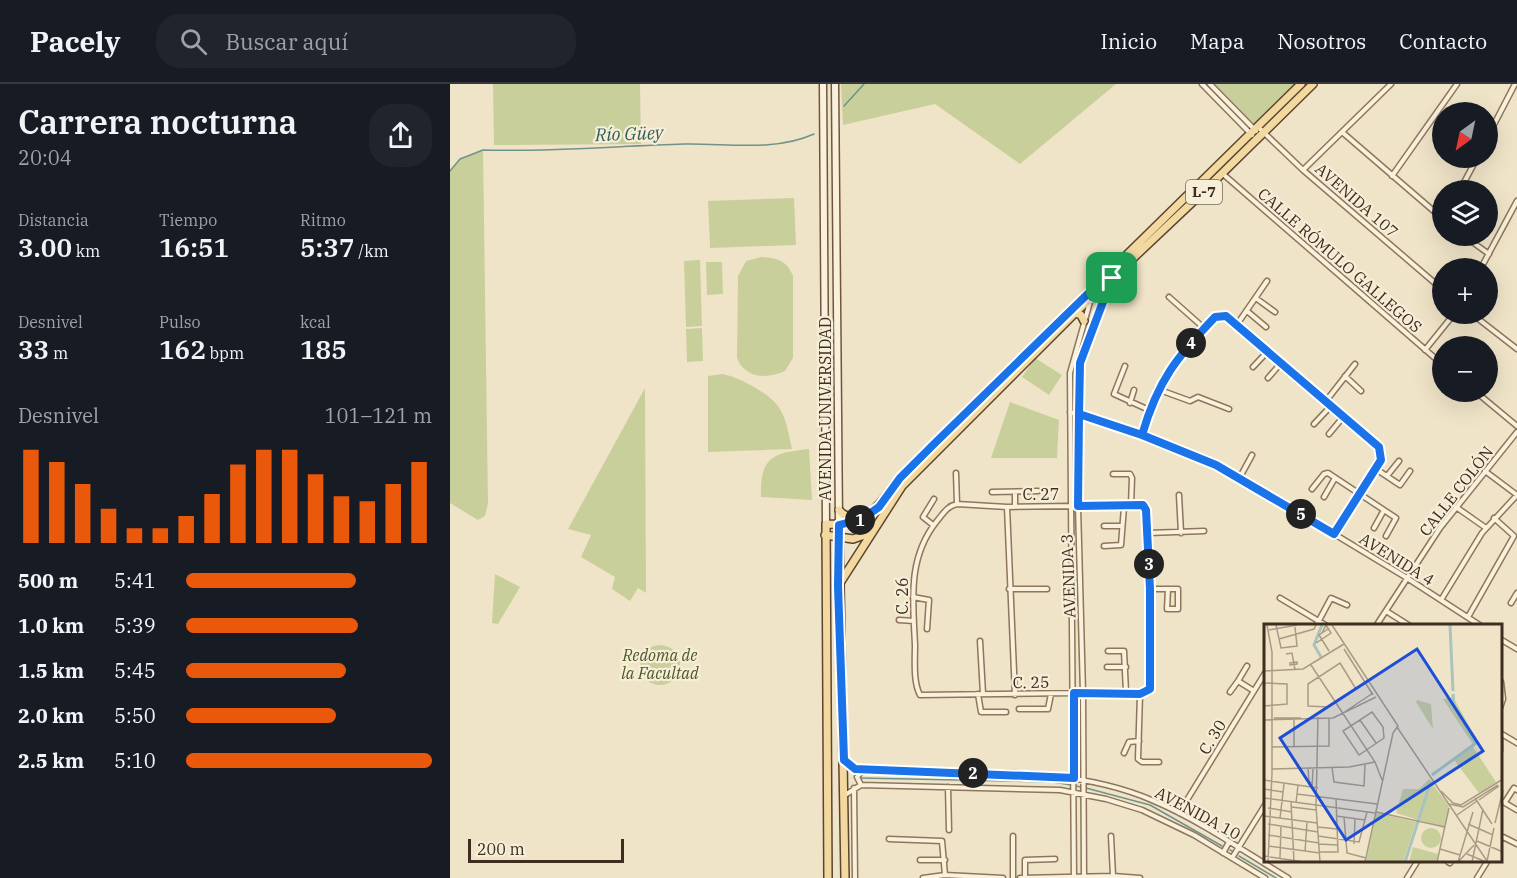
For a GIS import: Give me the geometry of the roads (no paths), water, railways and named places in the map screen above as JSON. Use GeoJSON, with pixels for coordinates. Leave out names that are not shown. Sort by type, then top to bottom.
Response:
{"type":"FeatureCollection","features":[{"type":"Feature","properties":{"kind":"main road","name":"L-7"},"geometry":{"type":"LineString","coordinates":[[826,524],[839,525],[856,522],[870,514],[933,445],[1301,84]]}},
{"type":"Feature","properties":{"kind":"main road","name":"L-7"},"geometry":{"type":"LineString","coordinates":[[870,533],[902,486],[1075,313],[1312,84]]}},
{"type":"Feature","properties":{"kind":"main road"},"geometry":{"type":"LineString","coordinates":[[1075,313],[1081,315],[1084,321]]}},
{"type":"Feature","properties":{"kind":"main road"},"geometry":{"type":"LineString","coordinates":[[839,510],[844,516],[850,518],[870,514]]}},
{"type":"Feature","properties":{"kind":"main road","name":"AVENIDA UNIVERSIDAD"},"geometry":{"type":"LineString","coordinates":[[826,524],[828,878]]}},
{"type":"Feature","properties":{"kind":"main road","name":"AVENIDA UNIVERSIDAD"},"geometry":{"type":"LineString","coordinates":[[839,525],[838,586],[844,760],[845,878]]}},
{"type":"Feature","properties":{"kind":"main road"},"geometry":{"type":"LineString","coordinates":[[825,535],[853,538],[870,533]]}},
{"type":"Feature","properties":{"kind":"main road"},"geometry":{"type":"LineString","coordinates":[[838,586],[870,533]]}},
{"type":"Feature","properties":{"kind":"street","name":"AVENIDA UNIVERSIDAD"},"geometry":{"type":"LineString","coordinates":[[823,84],[826,524]]}},
{"type":"Feature","properties":{"kind":"street","name":"AVENIDA UNIVERSIDAD"},"geometry":{"type":"LineString","coordinates":[[835,84],[839,525]]}},
{"type":"Feature","properties":{"kind":"street"},"geometry":{"type":"LineString","coordinates":[[1202,84],[1254,129]]}},
{"type":"Feature","properties":{"kind":"street"},"geometry":{"type":"LineString","coordinates":[[1210,84],[1260,136]]}},
{"type":"Feature","properties":{"kind":"street"},"geometry":{"type":"LineString","coordinates":[[1303,170],[1391,84]]}},
{"type":"Feature","properties":{"kind":"street"},"geometry":{"type":"LineString","coordinates":[[1392,176],[1457,84]]}},
{"type":"Feature","properties":{"kind":"street"},"geometry":{"type":"LineString","coordinates":[[1498,117],[1514,86]]}},
{"type":"Feature","properties":{"kind":"street"},"geometry":{"type":"LineString","coordinates":[[1213,95],[1217,91]]}},
{"type":"Feature","properties":{"kind":"street","name":"AVENIDA 107"},"geometry":{"type":"LineString","coordinates":[[1254,129],[1432,281]]}},
{"type":"Feature","properties":{"kind":"street"},"geometry":{"type":"LineString","coordinates":[[1342,132],[1432,210]]}},
{"type":"Feature","properties":{"kind":"street","name":"CALLE RÓMULO GALLEGOS"},"geometry":{"type":"LineString","coordinates":[[1222,173],[1432,356]]}},
{"type":"Feature","properties":{"kind":"street"},"geometry":{"type":"LineString","coordinates":[[825,188],[836,189]]}},
{"type":"Feature","properties":{"kind":"street"},"geometry":{"type":"LineString","coordinates":[[1487,258],[1517,201]]}},
{"type":"Feature","properties":{"kind":"street"},"geometry":{"type":"LineString","coordinates":[[1478,246],[1489,254]]}},
{"type":"Feature","properties":{"kind":"street","name":"AVENIDA 3"},"geometry":{"type":"LineString","coordinates":[[1084,877],[1083,693],[1078,506],[1080,363],[1112,278]]}},
{"type":"Feature","properties":{"kind":"street","name":"AVENIDA 3"},"geometry":{"type":"LineString","coordinates":[[1074,877],[1074,693],[1069,506],[1070,373],[1092,297],[1102,280]]}},
{"type":"Feature","properties":{"kind":"street"},"geometry":{"type":"LineString","coordinates":[[1238,323],[1268,281]]}},
{"type":"Feature","properties":{"kind":"street"},"geometry":{"type":"LineString","coordinates":[[1169,297],[1204,328]]}},
{"type":"Feature","properties":{"kind":"street"},"geometry":{"type":"LineString","coordinates":[[1257,299],[1275,312]]}},
{"type":"Feature","properties":{"kind":"street"},"geometry":{"type":"LineString","coordinates":[[1247,311],[1266,327]]}},
{"type":"Feature","properties":{"kind":"street"},"geometry":{"type":"LineString","coordinates":[[1142,435],[1157,389],[1173,364],[1204,328],[1220,315],[1238,323],[1379,447],[1381,460],[1334,534]]}},
{"type":"Feature","properties":{"kind":"street"},"geometry":{"type":"LineString","coordinates":[[1425,350],[1446,324]]}},
{"type":"Feature","properties":{"kind":"street"},"geometry":{"type":"LineString","coordinates":[[1485,324],[1517,349]]}},
{"type":"Feature","properties":{"kind":"street"},"geometry":{"type":"LineString","coordinates":[[1254,367],[1269,350]]}},
{"type":"Feature","properties":{"kind":"street"},"geometry":{"type":"LineString","coordinates":[[1268,378],[1282,362]]}},
{"type":"Feature","properties":{"kind":"street"},"geometry":{"type":"LineString","coordinates":[[1326,401],[1355,364]]}},
{"type":"Feature","properties":{"kind":"street"},"geometry":{"type":"LineString","coordinates":[[1125,366],[1114,394],[1149,410]]}},
{"type":"Feature","properties":{"kind":"street"},"geometry":{"type":"LineString","coordinates":[[1345,376],[1361,391]]}},
{"type":"Feature","properties":{"kind":"street"},"geometry":{"type":"LineString","coordinates":[[1157,389],[1190,401],[1198,397],[1229,409]]}},
{"type":"Feature","properties":{"kind":"street"},"geometry":{"type":"LineString","coordinates":[[1130,402],[1134,390]]}},
{"type":"Feature","properties":{"kind":"street"},"geometry":{"type":"LineString","coordinates":[[1488,402],[1517,426]]}},
{"type":"Feature","properties":{"kind":"street"},"geometry":{"type":"LineString","coordinates":[[1314,424],[1331,406]]}},
{"type":"Feature","properties":{"kind":"street","name":"AVENIDA 4"},"geometry":{"type":"LineString","coordinates":[[1070,412],[1142,435],[1240,477],[1407,578],[1477,624]]}},
{"type":"Feature","properties":{"kind":"street"},"geometry":{"type":"LineString","coordinates":[[1329,434],[1344,416]]}},
{"type":"Feature","properties":{"kind":"street","name":"CALLE COLÓN"},"geometry":{"type":"LineString","coordinates":[[1377,624],[1456,507],[1517,432]]}},
{"type":"Feature","properties":{"kind":"street"},"geometry":{"type":"LineString","coordinates":[[1240,477],[1252,455]]}},
{"type":"Feature","properties":{"kind":"street"},"geometry":{"type":"LineString","coordinates":[[1387,476],[1399,461]]}},
{"type":"Feature","properties":{"kind":"street"},"geometry":{"type":"LineString","coordinates":[[1376,469],[1400,485],[1410,471]]}},
{"type":"Feature","properties":{"kind":"street"},"geometry":{"type":"LineString","coordinates":[[1441,600],[1486,528],[1517,495],[1485,471]]}},
{"type":"Feature","properties":{"kind":"street"},"geometry":{"type":"LineString","coordinates":[[956,473],[957,504]]}},
{"type":"Feature","properties":{"kind":"street"},"geometry":{"type":"LineString","coordinates":[[1312,489],[1326,473],[1335,478],[1396,518],[1386,536]]}},
{"type":"Feature","properties":{"kind":"street"},"geometry":{"type":"LineString","coordinates":[[1113,474],[1130,474],[1132,478],[1131,505]]}},
{"type":"Feature","properties":{"kind":"street"},"geometry":{"type":"LineString","coordinates":[[1324,497],[1335,478]]}},
{"type":"Feature","properties":{"kind":"street"},"geometry":{"type":"LineString","coordinates":[[992,492],[1038,491]]}},
{"type":"Feature","properties":{"kind":"street"},"geometry":{"type":"LineString","coordinates":[[1015,492],[1015,506]]}},
{"type":"Feature","properties":{"kind":"street"},"geometry":{"type":"LineString","coordinates":[[1179,495],[1181,533]]}},
{"type":"Feature","properties":{"kind":"street"},"geometry":{"type":"LineString","coordinates":[[933,525],[923,517],[934,498]]}},
{"type":"Feature","properties":{"kind":"street","name":"C. 27"},"geometry":{"type":"LineString","coordinates":[[946,509],[957,504],[1007,507],[1143,505],[1146,510],[1148,533]]}},
{"type":"Feature","properties":{"kind":"street"},"geometry":{"type":"LineString","coordinates":[[1007,507],[1015,695]]}},
{"type":"Feature","properties":{"kind":"street"},"geometry":{"type":"LineString","coordinates":[[1104,546],[1121,545],[1124,507]]}},
{"type":"Feature","properties":{"kind":"street"},"geometry":{"type":"LineString","coordinates":[[1456,507],[1486,528]]}},
{"type":"Feature","properties":{"kind":"street","name":"C. 26"},"geometry":{"type":"LineString","coordinates":[[918,691],[913,597],[916,559],[933,525],[946,509]]}},
{"type":"Feature","properties":{"kind":"street"},"geometry":{"type":"LineString","coordinates":[[1374,528],[1384,510]]}},
{"type":"Feature","properties":{"kind":"street"},"geometry":{"type":"LineString","coordinates":[[1468,617],[1514,536],[1494,518]]}},
{"type":"Feature","properties":{"kind":"street"},"geometry":{"type":"LineString","coordinates":[[1104,526],[1122,526]]}},
{"type":"Feature","properties":{"kind":"street"},"geometry":{"type":"LineString","coordinates":[[1168,589],[1167,609],[1178,609],[1179,590],[1168,589],[1150,589],[1148,533],[1204,531]]}},
{"type":"Feature","properties":{"kind":"street"},"geometry":{"type":"LineString","coordinates":[[1010,589],[1047,590]]}},
{"type":"Feature","properties":{"kind":"street","name":"C. 25"},"geometry":{"type":"LineString","coordinates":[[918,691],[922,697],[980,694],[1126,692],[1140,694],[1148,692],[1150,689],[1150,589]]}},
{"type":"Feature","properties":{"kind":"street"},"geometry":{"type":"LineString","coordinates":[[1510,603],[1517,593]]}},
{"type":"Feature","properties":{"kind":"street"},"geometry":{"type":"LineString","coordinates":[[913,597],[929,600],[927,629]]}},
{"type":"Feature","properties":{"kind":"street"},"geometry":{"type":"LineString","coordinates":[[1280,598],[1318,624],[1331,598],[1347,604]]}},
{"type":"Feature","properties":{"kind":"street"},"geometry":{"type":"LineString","coordinates":[[1386,611],[1407,624]]}},
{"type":"Feature","properties":{"kind":"street"},"geometry":{"type":"LineString","coordinates":[[899,620],[914,621]]}},
{"type":"Feature","properties":{"kind":"street"},"geometry":{"type":"LineString","coordinates":[[1502,640],[1517,649]]}},
{"type":"Feature","properties":{"kind":"street"},"geometry":{"type":"LineString","coordinates":[[980,641],[981,712],[1005,712]]}},
{"type":"Feature","properties":{"kind":"street"},"geometry":{"type":"LineString","coordinates":[[1107,651],[1124,651],[1126,692]]}},
{"type":"Feature","properties":{"kind":"street"},"geometry":{"type":"LineString","coordinates":[[1230,692],[1247,666]]}},
{"type":"Feature","properties":{"kind":"street"},"geometry":{"type":"LineString","coordinates":[[1107,667],[1126,667]]}},
{"type":"Feature","properties":{"kind":"street","name":"C. 30"},"geometry":{"type":"LineString","coordinates":[[1179,813],[1264,675]]}},
{"type":"Feature","properties":{"kind":"street"},"geometry":{"type":"LineString","coordinates":[[1238,681],[1254,691]]}},
{"type":"Feature","properties":{"kind":"street"},"geometry":{"type":"LineString","coordinates":[[1019,709],[1048,709],[1051,694]]}},
{"type":"Feature","properties":{"kind":"street"},"geometry":{"type":"LineString","coordinates":[[1140,694],[1139,761],[1159,762]]}},
{"type":"Feature","properties":{"kind":"street"},"geometry":{"type":"LineString","coordinates":[[1502,734],[1517,743]]}},
{"type":"Feature","properties":{"kind":"street"},"geometry":{"type":"LineString","coordinates":[[1124,753],[1129,742],[1138,741]]}},
{"type":"Feature","properties":{"kind":"street","name":"AVENIDA 10"},"geometry":{"type":"LineString","coordinates":[[844,760],[850,766],[862,771],[1083,780],[1153,800],[1288,878]]}},
{"type":"Feature","properties":{"kind":"street"},"geometry":{"type":"LineString","coordinates":[[861,785],[856,777],[862,771]]}},
{"type":"Feature","properties":{"kind":"street"},"geometry":{"type":"LineString","coordinates":[[844,796],[861,785],[1060,789],[1142,810],[1232,858],[1264,878]]}},
{"type":"Feature","properties":{"kind":"street"},"geometry":{"type":"LineString","coordinates":[[948,787],[949,830]]}},
{"type":"Feature","properties":{"kind":"street"},"geometry":{"type":"LineString","coordinates":[[854,788],[855,878]]}},
{"type":"Feature","properties":{"kind":"street"},"geometry":{"type":"LineString","coordinates":[[1517,790],[1514,788],[1503,801],[1517,810]]}},
{"type":"Feature","properties":{"kind":"street"},"geometry":{"type":"LineString","coordinates":[[1232,858],[1264,807]]}},
{"type":"Feature","properties":{"kind":"street"},"geometry":{"type":"LineString","coordinates":[[1013,836],[1013,878]]}},
{"type":"Feature","properties":{"kind":"street"},"geometry":{"type":"LineString","coordinates":[[1111,836],[1113,876]]}},
{"type":"Feature","properties":{"kind":"street"},"geometry":{"type":"LineString","coordinates":[[1502,838],[1517,844]]}},
{"type":"Feature","properties":{"kind":"street"},"geometry":{"type":"LineString","coordinates":[[889,839],[940,839],[943,844],[945,875]]}},
{"type":"Feature","properties":{"kind":"street"},"geometry":{"type":"LineString","coordinates":[[1223,853],[1229,842]]}},
{"type":"Feature","properties":{"kind":"street"},"geometry":{"type":"LineString","coordinates":[[1025,878],[1025,860],[1055,859]]}},
{"type":"Feature","properties":{"kind":"street"},"geometry":{"type":"LineString","coordinates":[[920,860],[945,860]]}},
{"type":"Feature","properties":{"kind":"street"},"geometry":{"type":"LineString","coordinates":[[1407,878],[1416,863]]}},
{"type":"Feature","properties":{"kind":"street"},"geometry":{"type":"LineString","coordinates":[[1478,878],[1486,863]]}},
{"type":"Feature","properties":{"kind":"street"},"geometry":{"type":"LineString","coordinates":[[923,878],[945,875],[1003,878]]}},
{"type":"Feature","properties":{"kind":"street"},"geometry":{"type":"LineString","coordinates":[[1020,878],[1113,876],[1140,878]]}},
{"type":"Feature","properties":{"kind":"waterway","name":"Río Güey"},"geometry":{"type":"LineString","coordinates":[[844,106],[864,84]]}},
{"type":"Feature","properties":{"kind":"waterway","name":"Río Güey"},"geometry":{"type":"LineString","coordinates":[[450,171],[460,159],[483,150],[558,150],[684,144],[767,145],[799,140],[814,134]]}},
{"type":"Feature","properties":{"kind":"waterway"},"geometry":{"type":"LineString","coordinates":[[860,778],[1053,782],[1071,785]]}},
{"type":"Feature","properties":{"kind":"waterway"},"geometry":{"type":"LineString","coordinates":[[1086,788],[1150,805],[1222,846]]}},
{"type":"Feature","properties":{"kind":"waterway"},"geometry":{"type":"LineString","coordinates":[[1239,856],[1276,878]]}},
{"type":"Feature","properties":{"kind":"park label","name":"Redoma de la Facultad"},"geometry":{"type":"Point","coordinates":[660,664]}}]}
